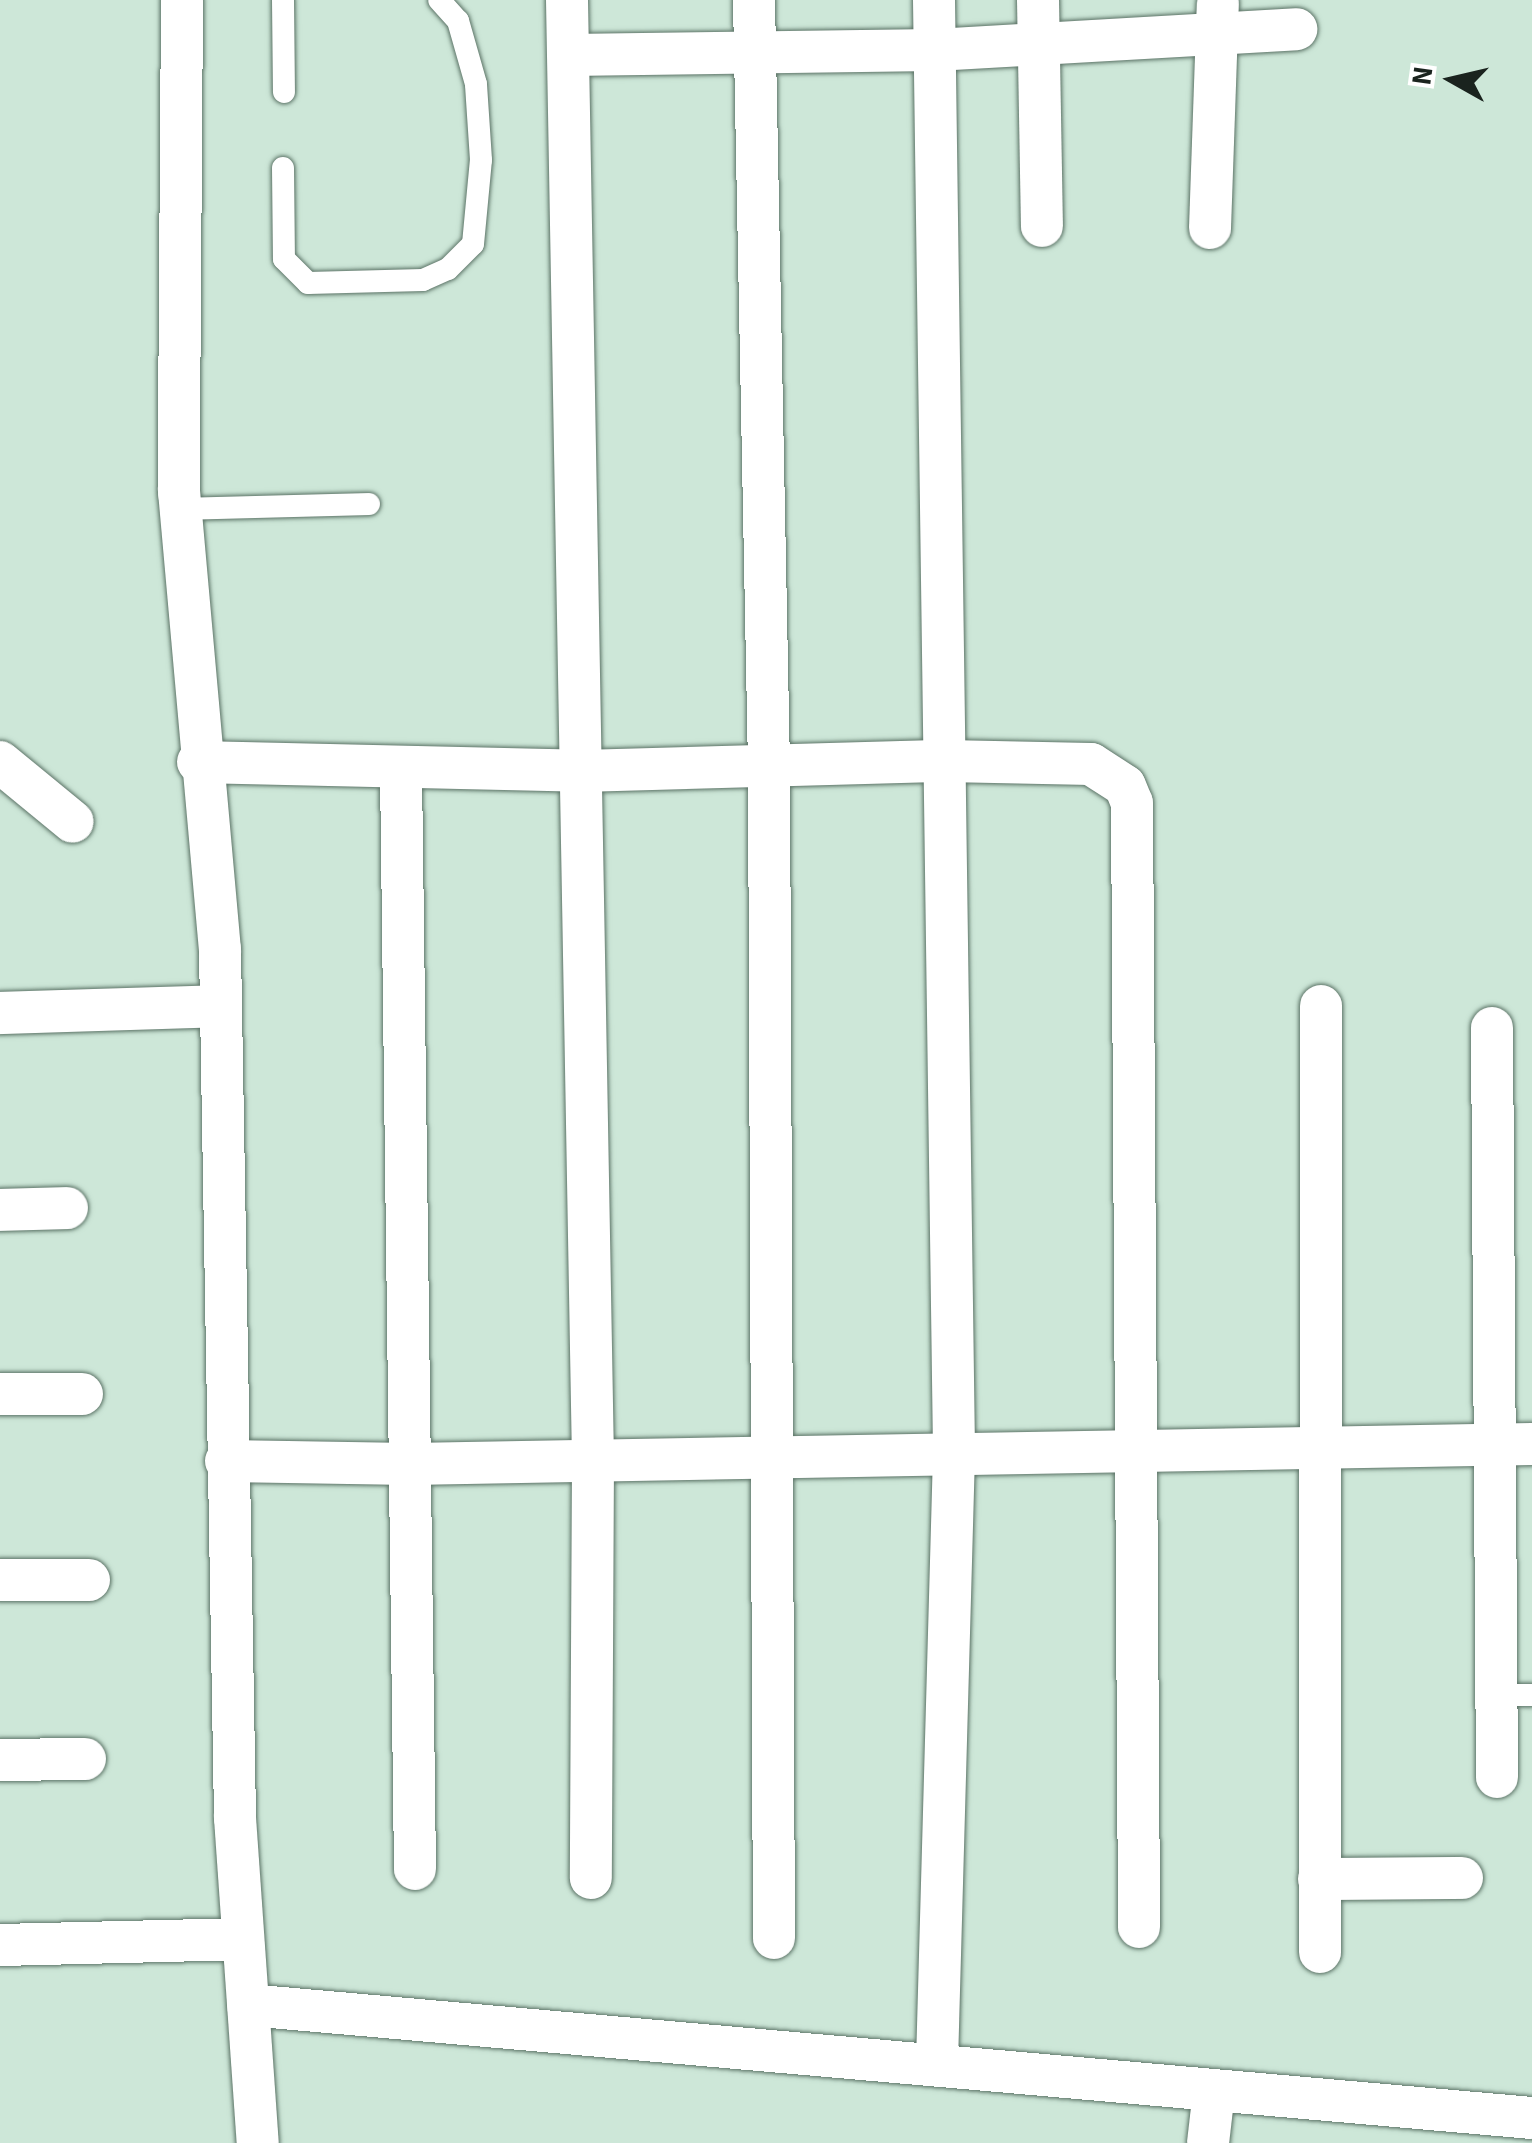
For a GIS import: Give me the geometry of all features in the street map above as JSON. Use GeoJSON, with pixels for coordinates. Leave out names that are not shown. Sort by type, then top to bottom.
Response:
{"type":"FeatureCollection","features":[{"type":"Feature","properties":{"kind":"street"},"geometry":{"type":"LineString","coordinates":[[182,0],[180,509],[198,762],[212,833],[220,1006],[226,1460],[241,1938],[258,2143]]}},
{"type":"Feature","properties":{"kind":"street"},"geometry":{"type":"LineString","coordinates":[[567,0],[594,1461],[592,1878]]}},
{"type":"Feature","properties":{"kind":"street"},"geometry":{"type":"LineString","coordinates":[[754,0],[769,766],[776,1456],[774,1938]]}},
{"type":"Feature","properties":{"kind":"street"},"geometry":{"type":"LineString","coordinates":[[934,0],[954,1454],[937,2064]]}},
{"type":"Feature","properties":{"kind":"street"},"geometry":{"type":"LineString","coordinates":[[1038,0],[1042,226]]}},
{"type":"Feature","properties":{"kind":"street"},"geometry":{"type":"LineString","coordinates":[[569,55],[754,56],[1038,44],[1219,14],[1296,29]]}},
{"type":"Feature","properties":{"kind":"street"},"geometry":{"type":"LineString","coordinates":[[1210,228],[1219,14]]}},
{"type":"Feature","properties":{"kind":"street"},"geometry":{"type":"LineString","coordinates":[[198,762],[581,772],[946,760],[1091,764],[1113,774],[1132,804],[1139,1928]]}},
{"type":"Feature","properties":{"kind":"street"},"geometry":{"type":"LineString","coordinates":[[0,762],[73,822]]}},
{"type":"Feature","properties":{"kind":"street"},"geometry":{"type":"LineString","coordinates":[[401,770],[415,1869]]}},
{"type":"Feature","properties":{"kind":"street"},"geometry":{"type":"LineString","coordinates":[[0,1013],[220,1006]]}},
{"type":"Feature","properties":{"kind":"street"},"geometry":{"type":"LineString","coordinates":[[1320,1952],[1321,1006]]}},
{"type":"Feature","properties":{"kind":"street"},"geometry":{"type":"LineString","coordinates":[[1492,1028],[1514,1444],[1515,1695],[1497,1777]]}},
{"type":"Feature","properties":{"kind":"street"},"geometry":{"type":"LineString","coordinates":[[0,1210],[66,1208]]}},
{"type":"Feature","properties":{"kind":"street"},"geometry":{"type":"LineString","coordinates":[[0,1394],[82,1394]]}},
{"type":"Feature","properties":{"kind":"street"},"geometry":{"type":"LineString","coordinates":[[226,1460],[410,1464],[1514,1444]]}},
{"type":"Feature","properties":{"kind":"street"},"geometry":{"type":"LineString","coordinates":[[0,1580],[89,1580]]}},
{"type":"Feature","properties":{"kind":"street"},"geometry":{"type":"LineString","coordinates":[[0,1760],[85,1760]]}},
{"type":"Feature","properties":{"kind":"street"},"geometry":{"type":"LineString","coordinates":[[1319,1879],[1462,1878]]}},
{"type":"Feature","properties":{"kind":"street"},"geometry":{"type":"LineString","coordinates":[[0,1945],[241,1938]]}},
{"type":"Feature","properties":{"kind":"street"},"geometry":{"type":"LineString","coordinates":[[248,2006],[1532,2118]]}},
{"type":"Feature","properties":{"kind":"street"},"geometry":{"type":"LineString","coordinates":[[1208,2143],[1214,2092]]}},
{"type":"Feature","properties":{"kind":"lane"},"geometry":{"type":"LineString","coordinates":[[284,0],[284,92]]}},
{"type":"Feature","properties":{"kind":"lane"},"geometry":{"type":"LineString","coordinates":[[283,168],[284,259],[308,283],[422,280],[448,269],[473,244],[482,160],[476,84],[458,21],[439,0]]}},
{"type":"Feature","properties":{"kind":"lane"},"geometry":{"type":"LineString","coordinates":[[180,509],[369,504]]}}]}
